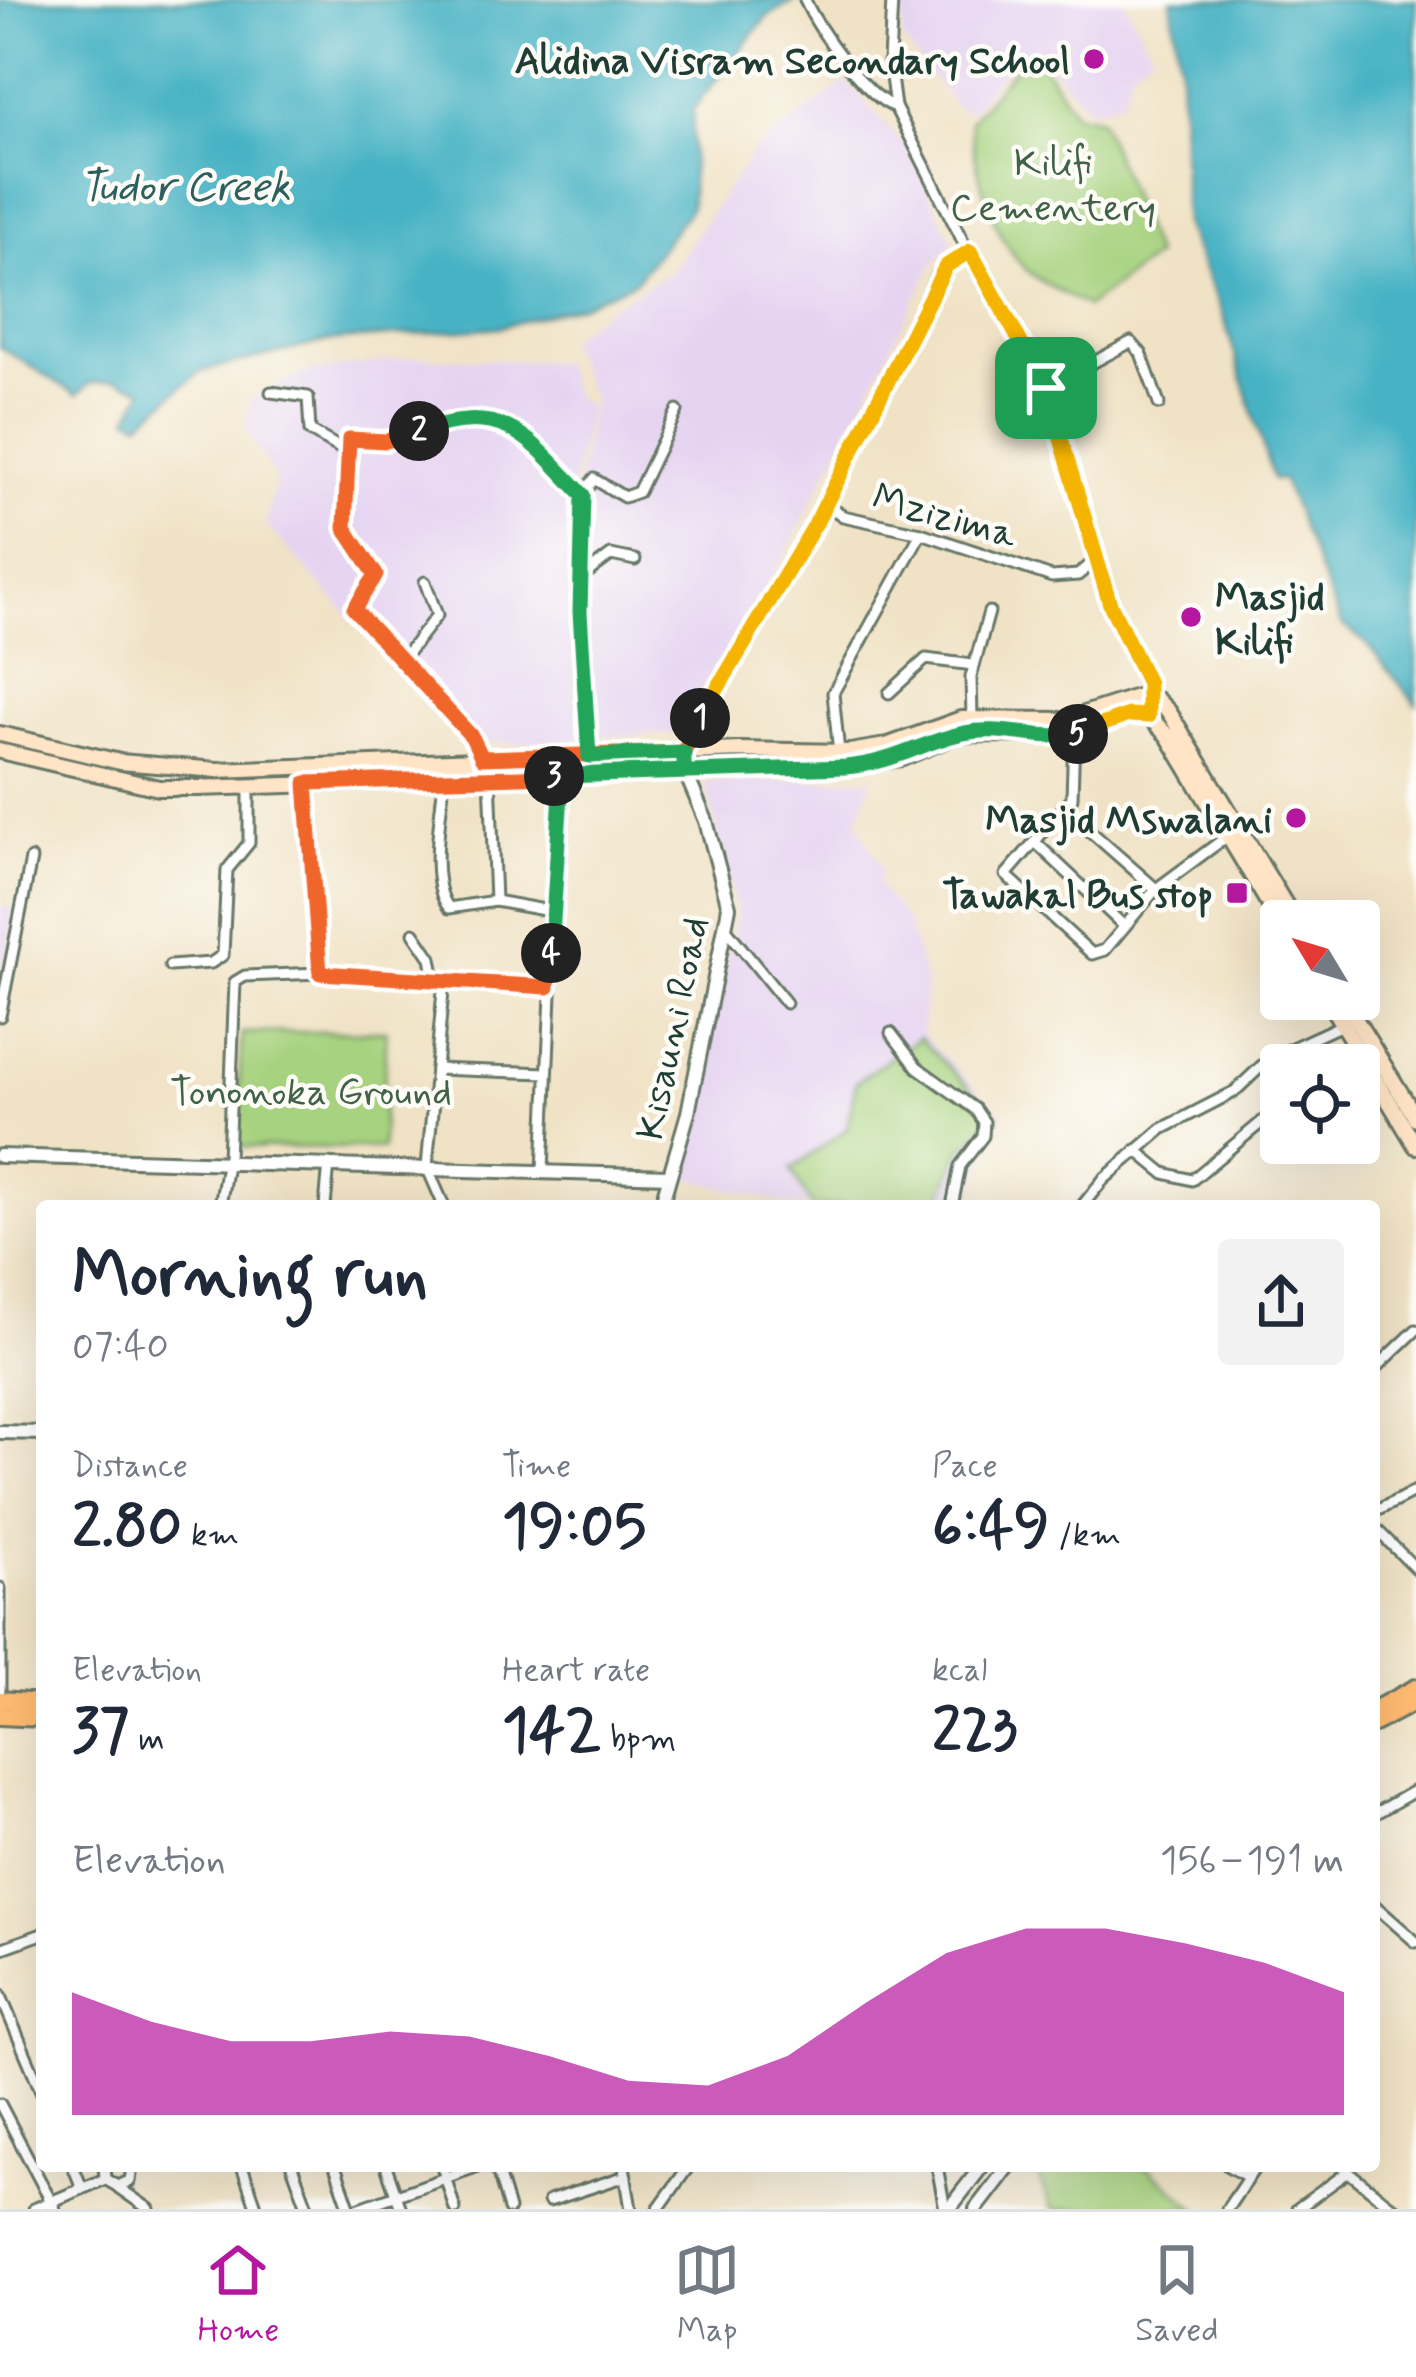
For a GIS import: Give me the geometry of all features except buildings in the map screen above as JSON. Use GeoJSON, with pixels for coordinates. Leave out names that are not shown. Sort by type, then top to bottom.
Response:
{"type":"FeatureCollection","features":[{"type":"Feature","properties":{"kind":"highway"},"geometry":{"type":"LineString","coordinates":[[1380,1707],[1416,1688]]}},
{"type":"Feature","properties":{"kind":"highway"},"geometry":{"type":"LineString","coordinates":[[0,1700],[36,1703]]}},
{"type":"Feature","properties":{"kind":"highway"},"geometry":{"type":"LineString","coordinates":[[1380,1720],[1416,1701]]}},
{"type":"Feature","properties":{"kind":"highway"},"geometry":{"type":"LineString","coordinates":[[0,1716],[36,1718]]}},
{"type":"Feature","properties":{"kind":"main road"},"geometry":{"type":"LineString","coordinates":[[0,734],[90,756],[171,768],[691,752],[839,753],[886,746],[972,718],[1065,720],[1118,700],[1151,698],[1179,725],[1283,900]]}},
{"type":"Feature","properties":{"kind":"main road"},"geometry":{"type":"LineString","coordinates":[[0,751],[159,788],[562,776],[875,764],[971,732],[1074,735],[1128,715],[1148,716],[1168,736],[1267,900]]}},
{"type":"Feature","properties":{"kind":"main road"},"geometry":{"type":"LineString","coordinates":[[1340,1020],[1360,1044]]}},
{"type":"Feature","properties":{"kind":"main road"},"geometry":{"type":"LineString","coordinates":[[1380,1069],[1416,1118]]}},
{"type":"Feature","properties":{"kind":"main road"},"geometry":{"type":"LineString","coordinates":[[1380,1075],[1416,1146]]}},
{"type":"Feature","properties":{"kind":"street"},"geometry":{"type":"LineString","coordinates":[[805,0],[814,21],[874,94],[895,107]]}},
{"type":"Feature","properties":{"kind":"street"},"geometry":{"type":"LineString","coordinates":[[892,0],[889,62],[895,107],[1046,388],[1096,560],[1151,698],[1148,716]]}},
{"type":"Feature","properties":{"kind":"street"},"geometry":{"type":"LineString","coordinates":[[691,752],[696,726],[816,523],[938,274],[970,251]]}},
{"type":"Feature","properties":{"kind":"street"},"geometry":{"type":"LineString","coordinates":[[1046,388],[1131,342],[1141,353],[1159,404]]}},
{"type":"Feature","properties":{"kind":"street"},"geometry":{"type":"LineString","coordinates":[[271,392],[308,397],[310,431],[347,452]]}},
{"type":"Feature","properties":{"kind":"street"},"geometry":{"type":"LineString","coordinates":[[589,756],[580,623],[583,495],[594,479],[624,497],[638,492],[677,411]]}},
{"type":"Feature","properties":{"kind":"street"},"geometry":{"type":"LineString","coordinates":[[482,758],[472,737],[354,609],[376,575],[345,528],[347,452],[354,436],[386,441],[486,419],[523,432],[583,495]]}},
{"type":"Feature","properties":{"kind":"street"},"geometry":{"type":"LineString","coordinates":[[826,504],[843,516]]}},
{"type":"Feature","properties":{"kind":"street"},"geometry":{"type":"LineString","coordinates":[[816,523],[843,516]]}},
{"type":"Feature","properties":{"kind":"street","name":"Mzizima"},"geometry":{"type":"LineString","coordinates":[[843,516],[921,533],[1064,579],[1096,560]]}},
{"type":"Feature","properties":{"kind":"street"},"geometry":{"type":"LineString","coordinates":[[839,753],[833,693],[921,533]]}},
{"type":"Feature","properties":{"kind":"street"},"geometry":{"type":"LineString","coordinates":[[583,576],[611,555],[635,560]]}},
{"type":"Feature","properties":{"kind":"street"},"geometry":{"type":"LineString","coordinates":[[403,658],[437,615],[425,582]]}},
{"type":"Feature","properties":{"kind":"street"},"geometry":{"type":"LineString","coordinates":[[972,718],[973,665],[988,612]]}},
{"type":"Feature","properties":{"kind":"street"},"geometry":{"type":"LineString","coordinates":[[889,693],[926,659],[973,665]]}},
{"type":"Feature","properties":{"kind":"street"},"geometry":{"type":"LineString","coordinates":[[1074,735],[1073,790],[1065,809],[1006,874],[1092,954],[1106,950],[1156,889],[1228,835]]}},
{"type":"Feature","properties":{"kind":"street","name":"Kisauni Road"},"geometry":{"type":"LineString","coordinates":[[663,1200],[688,1113],[727,930],[722,877],[695,795],[691,752]]}},
{"type":"Feature","properties":{"kind":"street"},"geometry":{"type":"LineString","coordinates":[[490,776],[495,901]]}},
{"type":"Feature","properties":{"kind":"street"},"geometry":{"type":"LineString","coordinates":[[543,1170],[548,987],[562,776]]}},
{"type":"Feature","properties":{"kind":"street"},"geometry":{"type":"LineString","coordinates":[[444,778],[444,904],[495,901],[556,912]]}},
{"type":"Feature","properties":{"kind":"street"},"geometry":{"type":"LineString","coordinates":[[306,783],[320,973]]}},
{"type":"Feature","properties":{"kind":"street"},"geometry":{"type":"LineString","coordinates":[[170,966],[211,964],[223,956],[226,870],[249,843],[249,785]]}},
{"type":"Feature","properties":{"kind":"street"},"geometry":{"type":"LineString","coordinates":[[1065,809],[1156,889]]}},
{"type":"Feature","properties":{"kind":"street"},"geometry":{"type":"LineString","coordinates":[[1035,842],[1124,926]]}},
{"type":"Feature","properties":{"kind":"street"},"geometry":{"type":"LineString","coordinates":[[0,1016],[31,859]]}},
{"type":"Feature","properties":{"kind":"street"},"geometry":{"type":"LineString","coordinates":[[727,930],[785,1004]]}},
{"type":"Feature","properties":{"kind":"street"},"geometry":{"type":"LineString","coordinates":[[414,933],[439,980],[427,1167],[441,1200]]}},
{"type":"Feature","properties":{"kind":"street"},"geometry":{"type":"LineString","coordinates":[[221,1200],[228,1160],[235,982],[245,976],[320,973],[548,987]]}},
{"type":"Feature","properties":{"kind":"street"},"geometry":{"type":"LineString","coordinates":[[1301,1044],[1342,1024]]}},
{"type":"Feature","properties":{"kind":"street"},"geometry":{"type":"LineString","coordinates":[[891,1033],[917,1067],[975,1109],[984,1122],[983,1136],[960,1166],[953,1200]]}},
{"type":"Feature","properties":{"kind":"street"},"geometry":{"type":"LineString","coordinates":[[1088,1200],[1136,1150],[1172,1123],[1234,1092],[1260,1067]]}},
{"type":"Feature","properties":{"kind":"street"},"geometry":{"type":"LineString","coordinates":[[436,1070],[547,1072]]}},
{"type":"Feature","properties":{"kind":"street"},"geometry":{"type":"LineString","coordinates":[[1136,1150],[1164,1173],[1192,1180],[1260,1123]]}},
{"type":"Feature","properties":{"kind":"street"},"geometry":{"type":"LineString","coordinates":[[0,1156],[669,1176]]}},
{"type":"Feature","properties":{"kind":"street"},"geometry":{"type":"LineString","coordinates":[[326,1200],[329,1164]]}},
{"type":"Feature","properties":{"kind":"street"},"geometry":{"type":"LineString","coordinates":[[1380,1364],[1416,1330]]}},
{"type":"Feature","properties":{"kind":"street"},"geometry":{"type":"LineString","coordinates":[[0,1432],[36,1433]]}},
{"type":"Feature","properties":{"kind":"street"},"geometry":{"type":"LineString","coordinates":[[1380,1509],[1416,1491]]}},
{"type":"Feature","properties":{"kind":"street"},"geometry":{"type":"LineString","coordinates":[[1380,1534],[1416,1569]]}},
{"type":"Feature","properties":{"kind":"street"},"geometry":{"type":"LineString","coordinates":[[0,1588],[0,1690]]}},
{"type":"Feature","properties":{"kind":"street"},"geometry":{"type":"LineString","coordinates":[[1380,1811],[1416,1790]]}},
{"type":"Feature","properties":{"kind":"street"},"geometry":{"type":"LineString","coordinates":[[1380,1911],[1416,1942]]}},
{"type":"Feature","properties":{"kind":"street"},"geometry":{"type":"LineString","coordinates":[[0,1948],[36,1936]]}},
{"type":"Feature","properties":{"kind":"street"},"geometry":{"type":"LineString","coordinates":[[0,1994],[36,2079]]}},
{"type":"Feature","properties":{"kind":"street"},"geometry":{"type":"LineString","coordinates":[[0,2104],[52,2205]]}},
{"type":"Feature","properties":{"kind":"street"},"geometry":{"type":"LineString","coordinates":[[75,2172],[82,2188]]}},
{"type":"Feature","properties":{"kind":"street"},"geometry":{"type":"LineString","coordinates":[[104,2172],[105,2179]]}},
{"type":"Feature","properties":{"kind":"street"},"geometry":{"type":"LineString","coordinates":[[117,2186],[131,2172]]}},
{"type":"Feature","properties":{"kind":"street"},"geometry":{"type":"LineString","coordinates":[[132,2172],[147,2207]]}},
{"type":"Feature","properties":{"kind":"street"},"geometry":{"type":"LineString","coordinates":[[244,2172],[256,2209]]}},
{"type":"Feature","properties":{"kind":"street"},"geometry":{"type":"LineString","coordinates":[[294,2172],[308,2209]]}},
{"type":"Feature","properties":{"kind":"street"},"geometry":{"type":"LineString","coordinates":[[338,2172],[353,2209],[444,2172],[455,2209]]}},
{"type":"Feature","properties":{"kind":"street"},"geometry":{"type":"LineString","coordinates":[[388,2172],[400,2209]]}},
{"type":"Feature","properties":{"kind":"street"},"geometry":{"type":"LineString","coordinates":[[498,2172],[509,2209]]}},
{"type":"Feature","properties":{"kind":"street"},"geometry":{"type":"LineString","coordinates":[[549,2201],[618,2172]]}},
{"type":"Feature","properties":{"kind":"street"},"geometry":{"type":"LineString","coordinates":[[625,2172],[631,2209]]}},
{"type":"Feature","properties":{"kind":"street"},"geometry":{"type":"LineString","coordinates":[[658,2209],[685,2172]]}},
{"type":"Feature","properties":{"kind":"street"},"geometry":{"type":"LineString","coordinates":[[939,2172],[947,2209]]}},
{"type":"Feature","properties":{"kind":"street"},"geometry":{"type":"LineString","coordinates":[[940,2172],[958,2187],[969,2182]]}},
{"type":"Feature","properties":{"kind":"street"},"geometry":{"type":"LineString","coordinates":[[947,2209],[977,2172]]}},
{"type":"Feature","properties":{"kind":"street"},"geometry":{"type":"LineString","coordinates":[[976,2209],[1004,2172]]}},
{"type":"Feature","properties":{"kind":"street"},"geometry":{"type":"LineString","coordinates":[[1239,2172],[1248,2177]]}},
{"type":"Feature","properties":{"kind":"street"},"geometry":{"type":"LineString","coordinates":[[1227,2209],[1252,2172]]}},
{"type":"Feature","properties":{"kind":"street"},"geometry":{"type":"LineString","coordinates":[[1298,2209],[1341,2172]]}},
{"type":"Feature","properties":{"kind":"street"},"geometry":{"type":"LineString","coordinates":[[1349,2172],[1394,2209]]}},
{"type":"Feature","properties":{"kind":"street"},"geometry":{"type":"LineString","coordinates":[[34,2209],[105,2179]]}},
{"type":"Feature","properties":{"kind":"street"},"geometry":{"type":"LineString","coordinates":[[105,2179],[147,2207]]}},
{"type":"Feature","properties":{"kind":"shaded area","name":"Alidina Visram Secondary School"},"geometry":{"type":"Polygon","coordinates":[[[902,0],[1124,0],[1152,53],[1132,69],[1122,100],[1091,111],[1035,50],[1015,56],[970,112],[956,107],[903,40],[902,0]]]}},
{"type":"Feature","properties":{"kind":"shaded area"},"geometry":{"type":"Polygon","coordinates":[[[846,81],[907,148],[953,244],[933,264],[777,570],[674,734],[598,736],[585,588],[571,521],[593,401],[566,340],[609,307],[670,273],[751,154],[846,81]]]}},
{"type":"Feature","properties":{"kind":"shaded area"},"geometry":{"type":"Polygon","coordinates":[[[413,357],[561,362],[575,398],[589,407],[566,516],[578,643],[579,744],[464,742],[266,525],[276,479],[245,428],[252,397],[304,373],[413,357]]]}},
{"type":"Feature","properties":{"kind":"shaded area"},"geometry":{"type":"Polygon","coordinates":[[[872,779],[857,822],[882,868],[878,886],[907,921],[926,984],[922,1035],[1003,1115],[969,1200],[771,1200],[682,1176],[737,913],[705,782],[872,779]]]}},
{"type":"Feature","properties":{"kind":"shaded area"},"geometry":{"type":"Polygon","coordinates":[[[0,906],[16,908],[0,985],[0,906]]]}},
{"type":"Feature","properties":{"kind":"green space","name":"Kilifi Cementery"},"geometry":{"type":"Polygon","coordinates":[[[1024,56],[1040,61],[1075,114],[1100,119],[1155,256],[1087,307],[1035,277],[1016,258],[995,222],[981,181],[970,121],[1024,56]]]}},
{"type":"Feature","properties":{"kind":"green space","name":"Tononoka Ground"},"geometry":{"type":"Polygon","coordinates":[[[386,1031],[382,1148],[236,1147],[242,1033],[386,1031]]]}},
{"type":"Feature","properties":{"kind":"green space"},"geometry":{"type":"Polygon","coordinates":[[[919,1038],[997,1115],[961,1150],[939,1200],[808,1200],[791,1170],[847,1129],[856,1082],[919,1038]]]}},
{"type":"Feature","properties":{"kind":"green space"},"geometry":{"type":"Polygon","coordinates":[[[1037,2172],[1153,2172],[1197,2209],[1052,2209],[1037,2172]]]}},
{"type":"Feature","properties":{"kind":"water","name":"Tudor Creek"},"geometry":{"type":"Polygon","coordinates":[[[0,0],[796,0],[767,17],[693,109],[691,207],[636,281],[583,304],[500,327],[328,341],[199,372],[140,423],[129,417],[144,389],[116,380],[90,383],[77,395],[0,347],[0,0]]]}},
{"type":"Feature","properties":{"kind":"water"},"geometry":{"type":"Polygon","coordinates":[[[1171,0],[1416,0],[1416,704],[1366,643],[1341,624],[1282,479],[1273,480],[1222,312],[1184,224],[1180,68],[1171,0]]]}},
{"type":"Feature","properties":{"kind":"place","name":"Alidina Visram Secondary School"},"geometry":{"type":"Point","coordinates":[1094,59]}},
{"type":"Feature","properties":{"kind":"place","name":"Masjid Kilifi"},"geometry":{"type":"Point","coordinates":[1191,617]}},
{"type":"Feature","properties":{"kind":"place","name":"Masjid Mswalani"},"geometry":{"type":"Point","coordinates":[1296,818]}},
{"type":"Feature","properties":{"kind":"place","name":"Tawakal Bus stop"},"geometry":{"type":"Point","coordinates":[1237,893]}},
{"type":"Feature","properties":{"kind":"route"},"geometry":{"type":"LineString","coordinates":[[1046,388],[970,251],[956,258],[934,280],[816,523],[684,752],[670,754],[625,757],[482,758],[472,737],[403,658],[355,614],[354,602],[376,575],[345,528],[349,439],[386,441],[428,428],[486,419],[533,440],[583,495],[580,612],[589,756],[684,752],[684,770],[306,783],[320,973],[548,987],[560,868],[562,776],[684,770],[700,768],[754,766],[846,767],[902,758],[960,734],[1050,738],[1074,735],[1128,715],[1148,716],[1148,683],[1110,604],[1046,388]]}}]}
